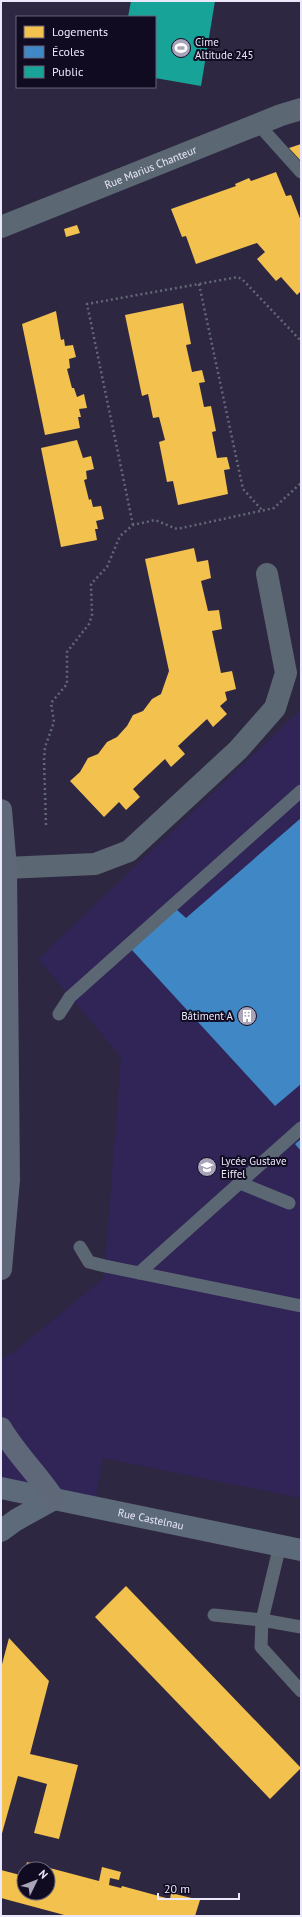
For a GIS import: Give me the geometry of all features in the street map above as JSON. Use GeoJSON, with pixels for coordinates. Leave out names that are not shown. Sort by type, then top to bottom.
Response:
{"type":"FeatureCollection","features":[{"type":"Feature","properties":{"kind":"main road"},"geometry":{"type":"LineString","coordinates":[[1,810],[6,868],[9,1180],[1,1269]]}},
{"type":"Feature","properties":{"kind":"main road"},"geometry":{"type":"LineString","coordinates":[[1,1428],[10,1444],[46,1487],[54,1499]]}},
{"type":"Feature","properties":{"kind":"street","name":"Rue Marius Chanteur"},"geometry":{"type":"LineString","coordinates":[[1,227],[258,124],[301,109]]}},
{"type":"Feature","properties":{"kind":"street"},"geometry":{"type":"LineString","coordinates":[[6,868],[95,864],[129,851],[238,750],[275,708],[286,674],[267,574]]}},
{"type":"Feature","properties":{"kind":"street","name":"Rue Castelnau"},"geometry":{"type":"LineString","coordinates":[[1,1488],[294,1546]]}},
{"type":"Feature","properties":{"kind":"street"},"geometry":{"type":"LineString","coordinates":[[1,1531],[16,1520],[54,1499]]}},
{"type":"Feature","properties":{"kind":"lane"},"geometry":{"type":"LineString","coordinates":[[258,124],[301,172]]}},
{"type":"Feature","properties":{"kind":"lane"},"geometry":{"type":"LineString","coordinates":[[59,1014],[70,997],[301,791]]}},
{"type":"Feature","properties":{"kind":"lane"},"geometry":{"type":"LineString","coordinates":[[139,1274],[301,1128]]}},
{"type":"Feature","properties":{"kind":"lane"},"geometry":{"type":"LineString","coordinates":[[240,1183],[289,1203]]}},
{"type":"Feature","properties":{"kind":"lane"},"geometry":{"type":"LineString","coordinates":[[80,1247],[89,1262],[139,1274],[301,1306]]}},
{"type":"Feature","properties":{"kind":"lane"},"geometry":{"type":"LineString","coordinates":[[294,1546],[262,1620],[261,1648],[301,1691]]}},
{"type":"Feature","properties":{"kind":"lane"},"geometry":{"type":"LineString","coordinates":[[214,1615],[262,1620],[301,1627]]}},
{"type":"Feature","properties":{"kind":"path"},"geometry":{"type":"LineString","coordinates":[[133,525],[87,304],[238,277],[243,280],[301,341]]}},
{"type":"Feature","properties":{"kind":"path"},"geometry":{"type":"LineString","coordinates":[[199,284],[243,489],[262,510]]}},
{"type":"Feature","properties":{"kind":"path"},"geometry":{"type":"LineString","coordinates":[[46,825],[44,760],[45,746],[54,722],[51,703],[67,684],[67,652],[89,624],[92,615],[91,584],[107,567],[120,536],[133,525],[155,520],[177,528],[274,508],[301,483]]}},
{"type":"Feature","properties":{"kind":"shaded area","name":"Lycée Gustave Eiffel"},"geometry":{"type":"Polygon","coordinates":[[[301,709],[301,1498],[103,1458],[94,1507],[1,1488],[1,1359],[15,1351],[104,1278],[121,1057],[38,959],[301,709]]]}},
{"type":"Feature","properties":{"kind":"building: Logements"},"geometry":{"type":"Polygon","coordinates":[[[301,144],[301,161],[289,148],[301,144]]]}},
{"type":"Feature","properties":{"kind":"building: Logements"},"geometry":{"type":"Polygon","coordinates":[[[276,172],[286,196],[291,195],[301,221],[301,291],[297,295],[281,277],[276,281],[257,259],[265,252],[257,243],[196,264],[186,236],[182,237],[171,209],[236,186],[235,184],[249,178],[251,181],[276,172]]]}},
{"type":"Feature","properties":{"kind":"building: Logements"},"geometry":{"type":"Polygon","coordinates":[[[77,225],[80,233],[66,237],[64,229],[77,225]]]}},
{"type":"Feature","properties":{"kind":"building: Logements"},"geometry":{"type":"Polygon","coordinates":[[[183,303],[191,344],[186,345],[192,372],[202,370],[205,382],[199,383],[204,407],[211,406],[216,431],[212,432],[217,458],[227,457],[230,469],[224,470],[228,494],[178,505],[173,481],[167,482],[159,442],[165,440],[159,417],[153,418],[148,394],[142,396],[125,315],[183,303]]]}},
{"type":"Feature","properties":{"kind":"building: Logements"},"geometry":{"type":"Polygon","coordinates":[[[56,311],[61,340],[64,339],[65,346],[73,345],[76,357],[69,359],[70,368],[67,369],[72,388],[74,388],[77,397],[84,394],[87,408],[79,409],[81,417],[78,417],[80,428],[45,435],[22,324],[56,311]]]}},
{"type":"Feature","properties":{"kind":"building: Logements"},"geometry":{"type":"Polygon","coordinates":[[[77,440],[83,458],[91,456],[94,469],[86,471],[87,479],[84,480],[89,500],[91,499],[93,507],[101,506],[104,519],[96,521],[98,529],[95,529],[97,540],[61,547],[41,448],[77,440]]]}},
{"type":"Feature","properties":{"kind":"building: Logements"},"geometry":{"type":"Polygon","coordinates":[[[194,548],[197,562],[208,560],[211,578],[201,581],[208,611],[219,610],[222,629],[212,631],[221,673],[232,671],[236,689],[225,692],[227,700],[220,706],[227,714],[213,727],[207,719],[178,746],[185,754],[171,767],[165,759],[133,789],[140,797],[126,810],[119,802],[104,817],[70,781],[80,772],[88,758],[98,754],[107,742],[117,737],[127,726],[133,715],[143,711],[152,699],[161,694],[169,671],[145,559],[194,548]]]}},
{"type":"Feature","properties":{"kind":"building: Logements"},"geometry":{"type":"Polygon","coordinates":[[[126,1586],[301,1768],[270,1799],[95,1617],[126,1586]]]}},
{"type":"Feature","properties":{"kind":"building: Logements"},"geometry":{"type":"Polygon","coordinates":[[[9,1638],[49,1681],[30,1754],[78,1765],[59,1839],[34,1833],[47,1784],[18,1776],[1,1837],[1,1668],[9,1638]]]}},
{"type":"Feature","properties":{"kind":"building: Logements"},"geometry":{"type":"Polygon","coordinates":[[[102,1867],[121,1872],[119,1880],[110,1878],[109,1885],[121,1888],[122,1886],[170,1899],[171,1893],[200,1900],[195,1916],[68,1916],[1,1898],[1,1870],[16,1874],[16,1901],[56,1901],[56,1870],[99,1881],[102,1867]]]}},
{"type":"Feature","properties":{"kind":"building: Écoles","name":"Bâtiment A"},"geometry":{"type":"Polygon","coordinates":[[[301,818],[301,1084],[275,1106],[131,949],[176,909],[186,918],[301,818]]]}},
{"type":"Feature","properties":{"kind":"building: Écoles"},"geometry":{"type":"Polygon","coordinates":[[[301,1139],[301,1151],[295,1144],[301,1139]]]}},
{"type":"Feature","properties":{"kind":"building: Public","name":"Cime Altitude 245"},"geometry":{"type":"Polygon","coordinates":[[[131,1],[215,1],[201,86],[156,78],[156,16],[128,16],[131,1]]]}},
{"type":"Feature","properties":{"kind":"place","name":"Cime Altitude 245"},"geometry":{"type":"Point","coordinates":[181,48]}},
{"type":"Feature","properties":{"kind":"place","name":"Bâtiment A"},"geometry":{"type":"Point","coordinates":[247,1016]}},
{"type":"Feature","properties":{"kind":"place","name":"Lycée Gustave Eiffel"},"geometry":{"type":"Point","coordinates":[207,1167]}}]}
